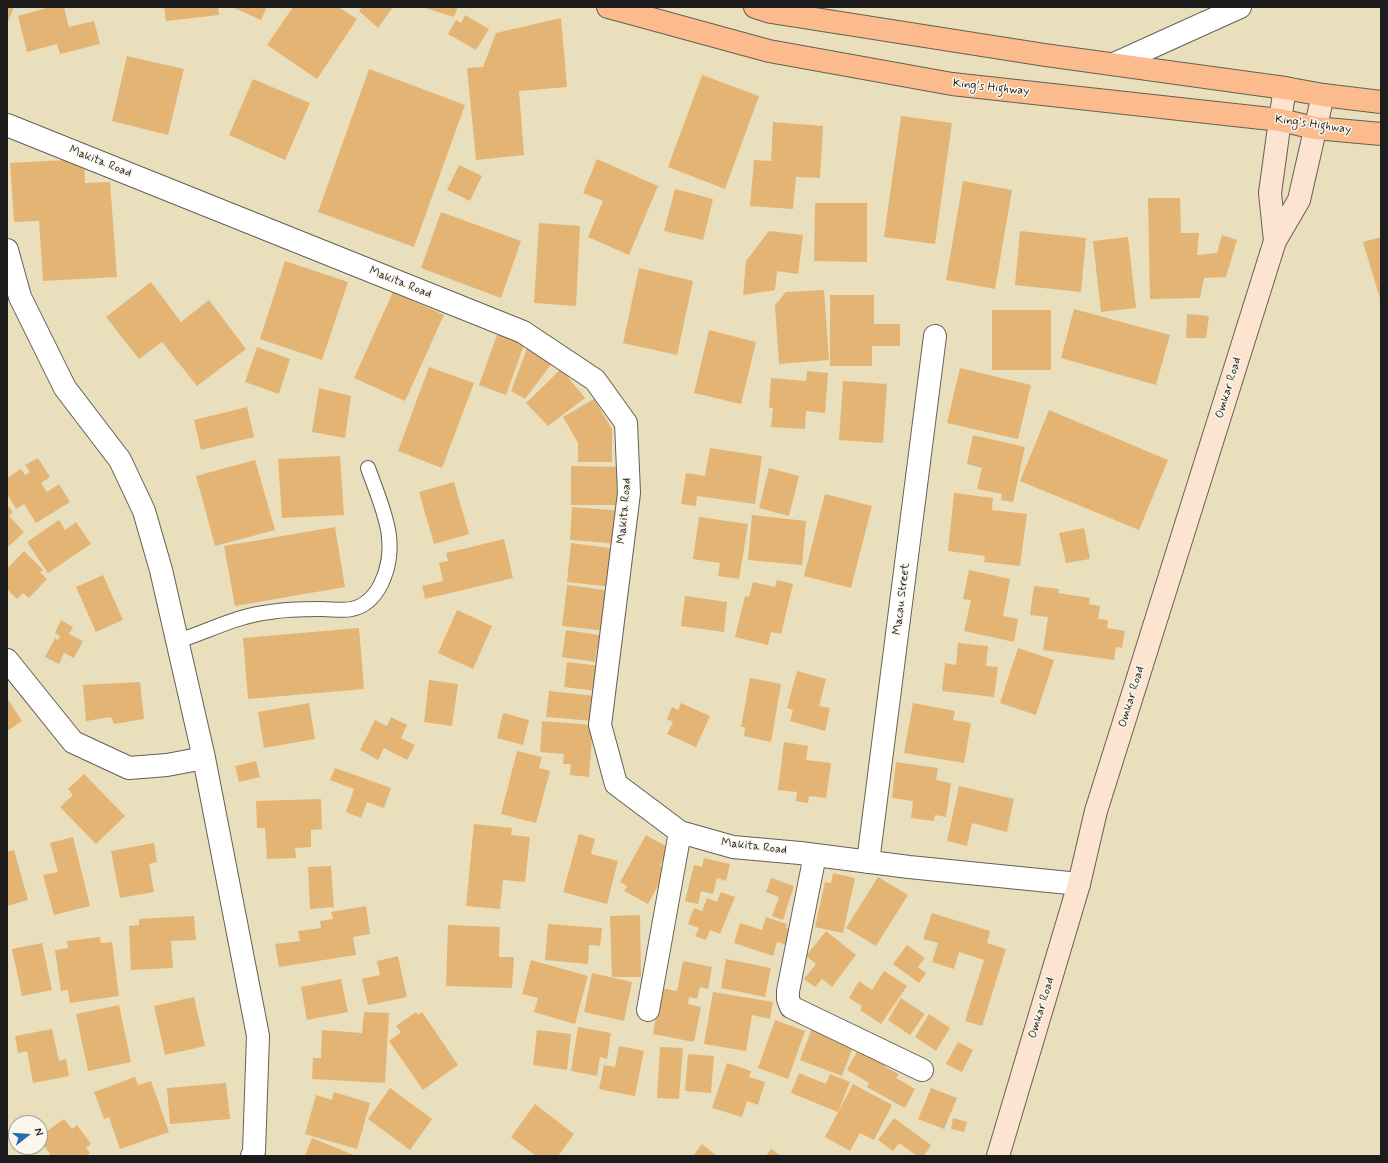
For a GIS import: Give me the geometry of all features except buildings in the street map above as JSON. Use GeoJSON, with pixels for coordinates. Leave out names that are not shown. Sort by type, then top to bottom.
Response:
{"type":"FeatureCollection","features":[{"type":"Feature","properties":{"kind":"highway","name":"King's Highway"},"geometry":{"type":"LineString","coordinates":[[608,7],[769,51],[952,84],[1280,120],[1315,128],[1381,134]]}},
{"type":"Feature","properties":{"kind":"highway"},"geometry":{"type":"LineString","coordinates":[[755,7],[779,13],[1045,55],[1381,102]]}},
{"type":"Feature","properties":{"kind":"street"},"geometry":{"type":"LineString","coordinates":[[1114,64],[1240,7]]}},
{"type":"Feature","properties":{"kind":"street","name":"Omkar Road"},"geometry":{"type":"LineString","coordinates":[[1275,241],[1270,193],[1285,88]]}},
{"type":"Feature","properties":{"kind":"street","name":"Omkar Road"},"geometry":{"type":"LineString","coordinates":[[998,1156],[1079,884],[1096,811],[1275,241],[1299,200],[1323,95]]}},
{"type":"Feature","properties":{"kind":"street","name":"Makita Road"},"geometry":{"type":"LineString","coordinates":[[7,125],[523,332],[595,380],[626,423],[629,492],[600,725],[616,784],[680,832],[733,847],[815,855],[909,868],[1079,884]]}},
{"type":"Feature","properties":{"kind":"street"},"geometry":{"type":"LineString","coordinates":[[7,250],[20,297],[65,388],[120,460],[144,512],[161,570],[204,758],[258,1036],[254,1151],[252,1156]]}},
{"type":"Feature","properties":{"kind":"street","name":"Macau Street"},"geometry":{"type":"LineString","coordinates":[[868,862],[935,336]]}},
{"type":"Feature","properties":{"kind":"street"},"geometry":{"type":"LineString","coordinates":[[7,660],[73,742],[129,768],[167,766],[204,758]]}},
{"type":"Feature","properties":{"kind":"street"},"geometry":{"type":"LineString","coordinates":[[648,1010],[680,832]]}},
{"type":"Feature","properties":{"kind":"street"},"geometry":{"type":"LineString","coordinates":[[815,855],[788,991],[788,1000],[792,1007],[922,1070]]}},
{"type":"Feature","properties":{"kind":"lane"},"geometry":{"type":"LineString","coordinates":[[178,641],[245,616],[294,609],[352,609],[363,605],[372,597],[379,588],[386,574],[390,560],[390,544],[386,521],[368,468]]}}]}
